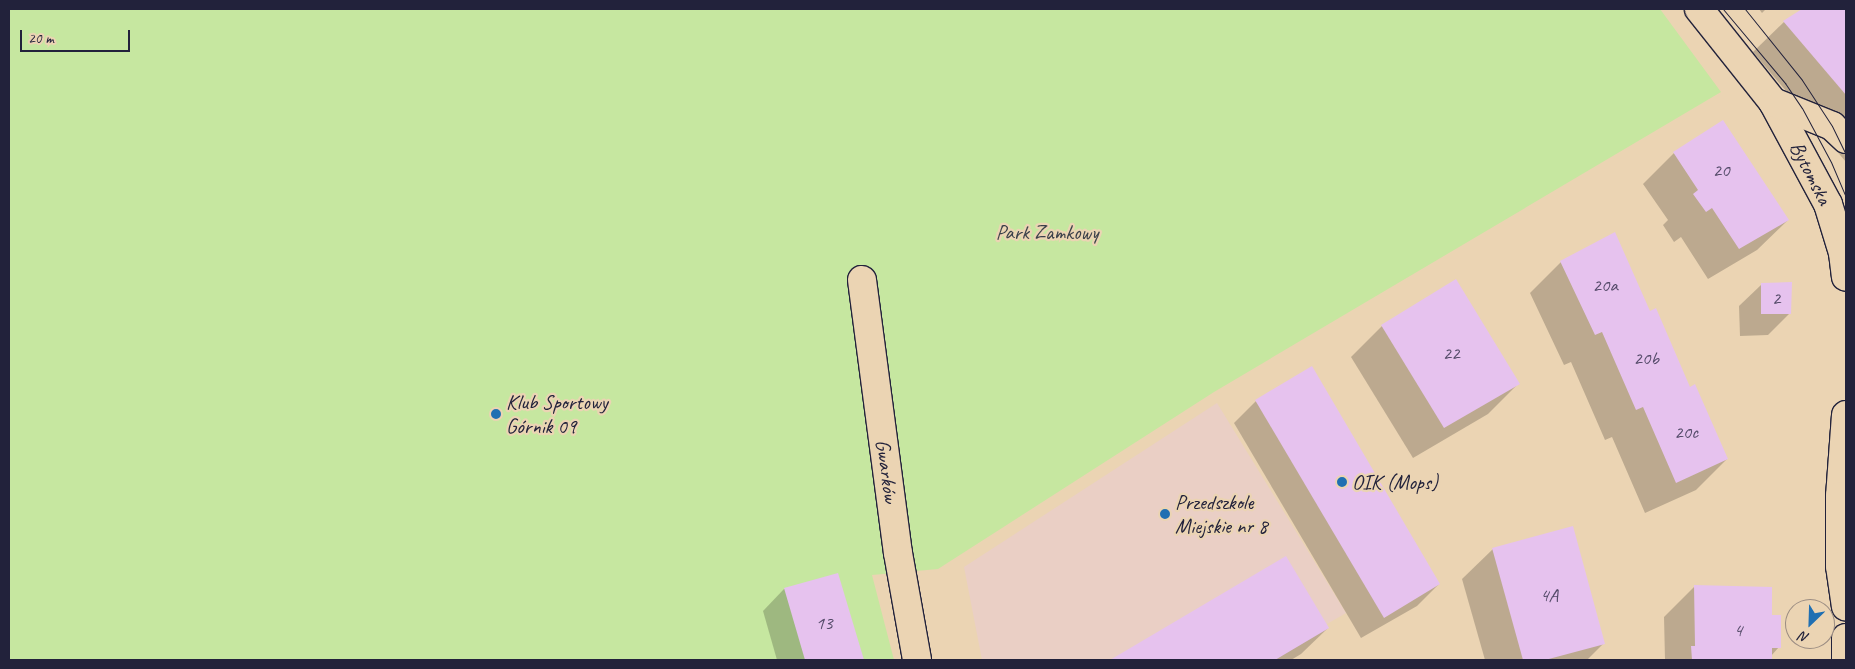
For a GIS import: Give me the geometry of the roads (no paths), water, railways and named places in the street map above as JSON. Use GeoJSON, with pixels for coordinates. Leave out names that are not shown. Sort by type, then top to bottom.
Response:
{"type":"FeatureCollection","features":[{"type":"Feature","properties":{"kind":"street","name":"Bytomska"},"geometry":{"type":"LineString","coordinates":[[1699,9],[1773,102],[1828,204],[1843,253],[1846,276]]}},
{"type":"Feature","properties":{"kind":"street","name":"Bytomska"},"geometry":{"type":"LineString","coordinates":[[1773,102],[1832,126],[1846,139]]}},
{"type":"Feature","properties":{"kind":"street","name":"Gwarków"},"geometry":{"type":"LineString","coordinates":[[862,280],[898,554],[917,660]]}},
{"type":"Feature","properties":{"kind":"street"},"geometry":{"type":"LineString","coordinates":[[1846,415],[1840,566],[1846,607]]}},
{"type":"Feature","properties":{"kind":"street"},"geometry":{"type":"LineString","coordinates":[[1846,638],[1846,660]]}},
{"type":"Feature","properties":{"kind":"tram line"},"geometry":{"type":"LineString","coordinates":[[1723,9],[1785,83],[1802,108],[1831,162],[1846,198]]}},
{"type":"Feature","properties":{"kind":"tram line"},"geometry":{"type":"LineString","coordinates":[[1745,9],[1802,80],[1832,126],[1846,155]]}},
{"type":"Feature","properties":{"kind":"place","name":"Klub Sportowy Górnik 09"},"geometry":{"type":"Point","coordinates":[496,414]}},
{"type":"Feature","properties":{"kind":"place","name":"OIK (Mops)"},"geometry":{"type":"Point","coordinates":[1342,482]}},
{"type":"Feature","properties":{"kind":"place","name":"Przedszkole Miejskie nr 8"},"geometry":{"type":"Point","coordinates":[1165,514]}},
{"type":"Feature","properties":{"kind":"park label","name":"Park Zamkowy"},"geometry":{"type":"Point","coordinates":[1047,232]}}]}
